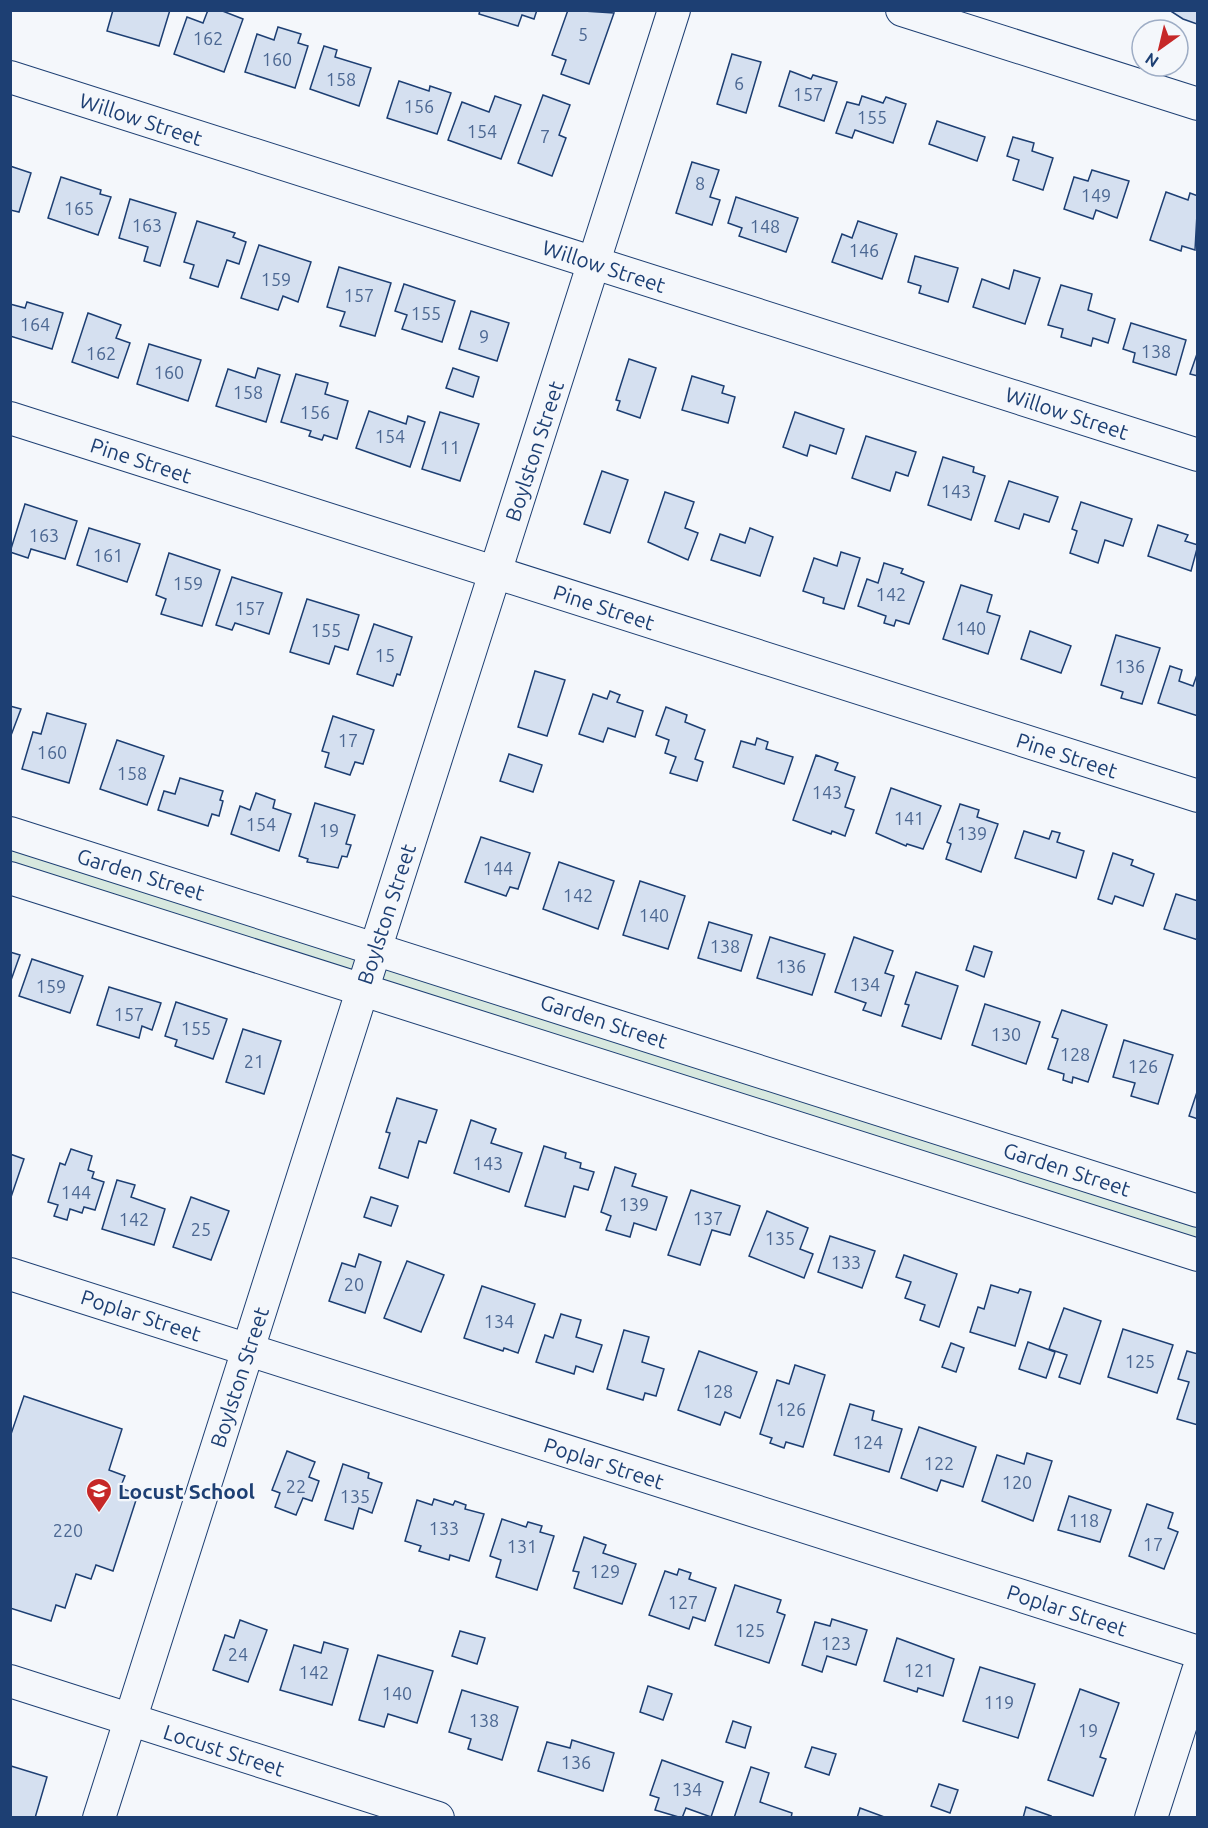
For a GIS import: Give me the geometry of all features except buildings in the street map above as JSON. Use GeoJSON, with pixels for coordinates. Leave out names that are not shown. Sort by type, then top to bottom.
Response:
{"type":"FeatureCollection","features":[{"type":"Feature","properties":{"kind":"street","name":"Boylston Street"},"geometry":{"type":"LineString","coordinates":[[99,1818],[674,10]]}},
{"type":"Feature","properties":{"kind":"street"},"geometry":{"type":"LineString","coordinates":[[902,10],[1197,104]]}},
{"type":"Feature","properties":{"kind":"street","name":"Willow Street"},"geometry":{"type":"LineString","coordinates":[[10,77],[1197,455]]}},
{"type":"Feature","properties":{"kind":"street","name":"Pine Street"},"geometry":{"type":"LineString","coordinates":[[10,418],[1197,796]]}},
{"type":"Feature","properties":{"kind":"street"},"geometry":{"type":"LineString","coordinates":[[19,881],[24,838]]}},
{"type":"Feature","properties":{"kind":"street","name":"Garden Street"},"geometry":{"type":"LineString","coordinates":[[24,838],[1197,1211]]}},
{"type":"Feature","properties":{"kind":"street","name":"Garden Street"},"geometry":{"type":"LineString","coordinates":[[19,881],[1197,1255]]}},
{"type":"Feature","properties":{"kind":"street"},"geometry":{"type":"LineString","coordinates":[[856,1146],[867,1105]]}},
{"type":"Feature","properties":{"kind":"street","name":"Poplar Street"},"geometry":{"type":"LineString","coordinates":[[10,1274],[1197,1652]]}},
{"type":"Feature","properties":{"kind":"street"},"geometry":{"type":"LineString","coordinates":[[1151,1818],[1197,1671]]}},
{"type":"Feature","properties":{"kind":"street","name":"Locust Street"},"geometry":{"type":"LineString","coordinates":[[10,1682],[438,1818]]}},
{"type":"Feature","properties":{"kind":"shaded area"},"geometry":{"type":"Polygon","coordinates":[[[11,835],[1197,1215],[1197,1250],[11,873],[11,835]]]}},
{"type":"Feature","properties":{"kind":"place","name":"Locust School"},"geometry":{"type":"Point","coordinates":[99,1514]}}]}
